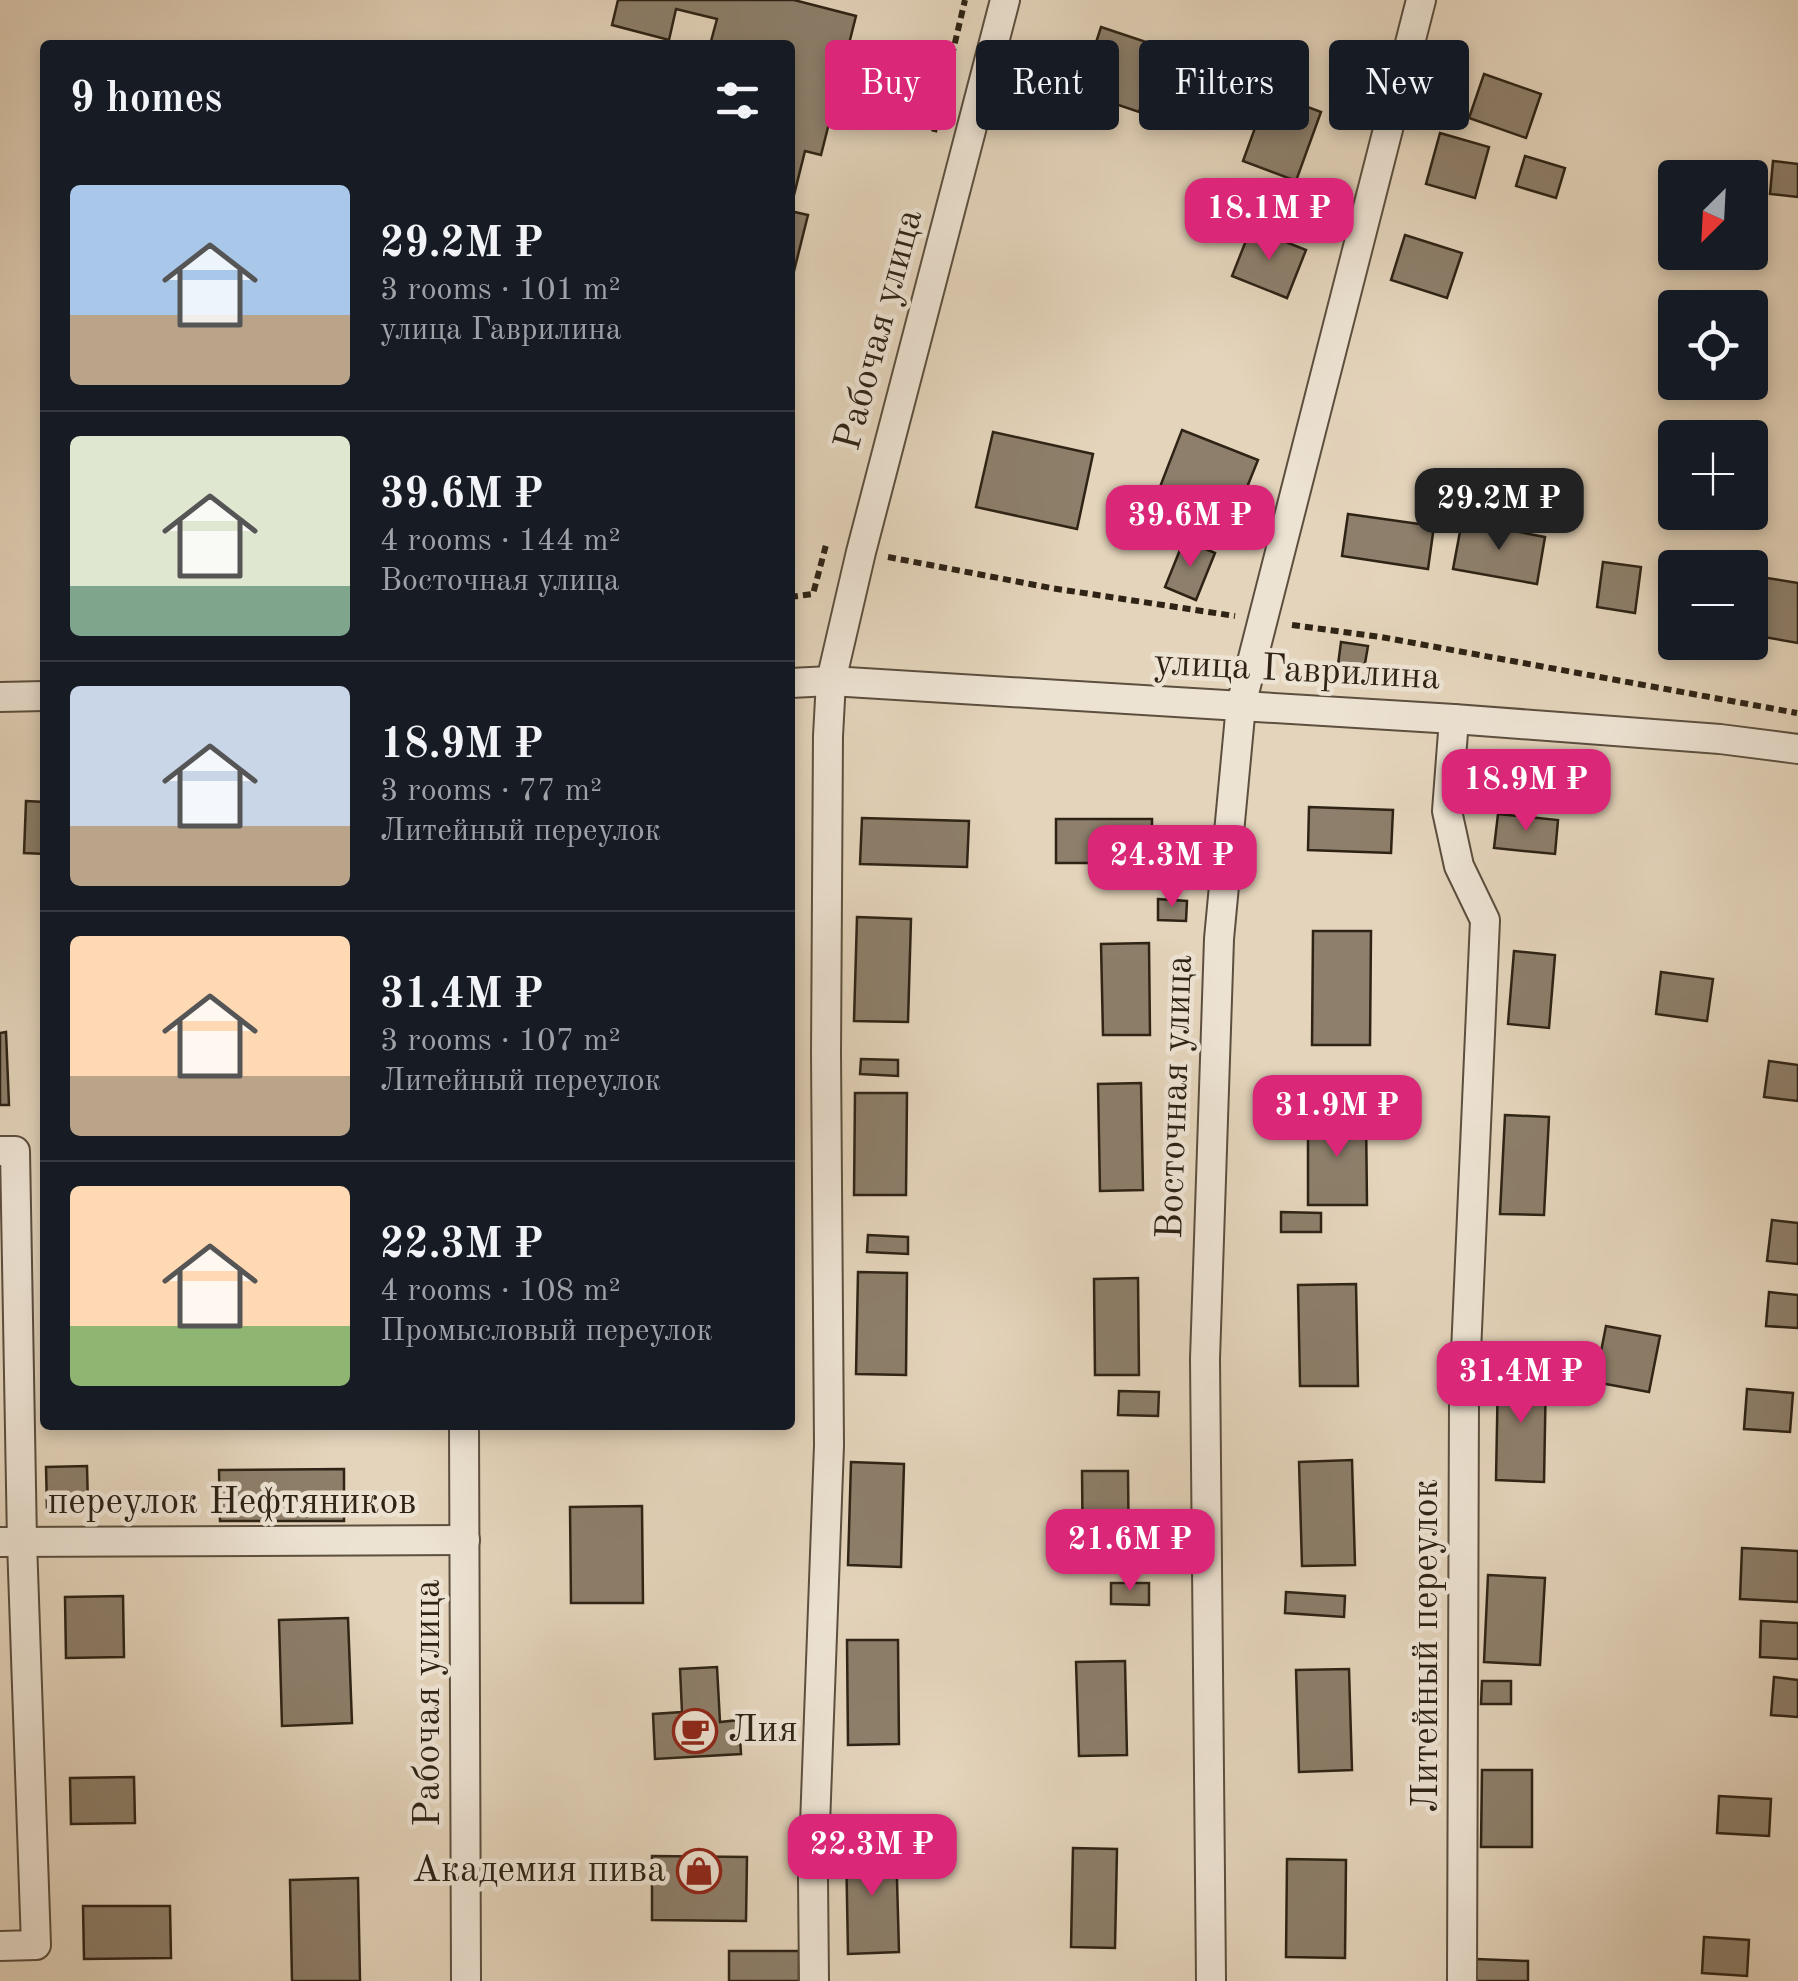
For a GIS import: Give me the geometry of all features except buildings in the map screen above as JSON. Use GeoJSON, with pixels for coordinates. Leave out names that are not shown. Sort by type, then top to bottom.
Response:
{"type":"FeatureCollection","features":[{"type":"Feature","properties":{"kind":"street","name":"Рабочая улица"},"geometry":{"type":"LineString","coordinates":[[814,1981],[813,1880],[829,1445],[826,1054],[828,736],[832,681],[861,552],[1005,0]]}},
{"type":"Feature","properties":{"kind":"street","name":"Восточная улица"},"geometry":{"type":"LineString","coordinates":[[1211,1981],[1206,1359],[1218,939],[1241,706],[1422,0]]}},
{"type":"Feature","properties":{"kind":"street","name":"улица Гаврилина"},"geometry":{"type":"LineString","coordinates":[[795,682],[1454,718],[1798,749]]}},
{"type":"Feature","properties":{"kind":"street"},"geometry":{"type":"LineString","coordinates":[[0,697],[40,696]]}},
{"type":"Feature","properties":{"kind":"street","name":"Литейный переулок"},"geometry":{"type":"LineString","coordinates":[[1454,718],[1448,811],[1460,866],[1484,920],[1464,1398],[1462,1981]]}},
{"type":"Feature","properties":{"kind":"street"},"geometry":{"type":"LineString","coordinates":[[0,1151],[14,1151],[11,1542],[36,1945],[0,1946]]}},
{"type":"Feature","properties":{"kind":"street","name":"Рабочая улица"},"geometry":{"type":"LineString","coordinates":[[464,1430],[466,1981]]}},
{"type":"Feature","properties":{"kind":"street","name":"переулок Нефтяников"},"geometry":{"type":"LineString","coordinates":[[11,1542],[465,1540]]}},
{"type":"Feature","properties":{"kind":"path"},"geometry":{"type":"LineString","coordinates":[[826,546],[1051,588],[1381,638],[1798,714]]}},
{"type":"Feature","properties":{"kind":"path"},"geometry":{"type":"LineString","coordinates":[[795,596],[813,594]]}},
{"type":"Feature","properties":{"kind":"place","name":"Лия"},"geometry":{"type":"Point","coordinates":[695,1731]}},
{"type":"Feature","properties":{"kind":"place","name":"Академия пива"},"geometry":{"type":"Point","coordinates":[699,1871]}}]}
